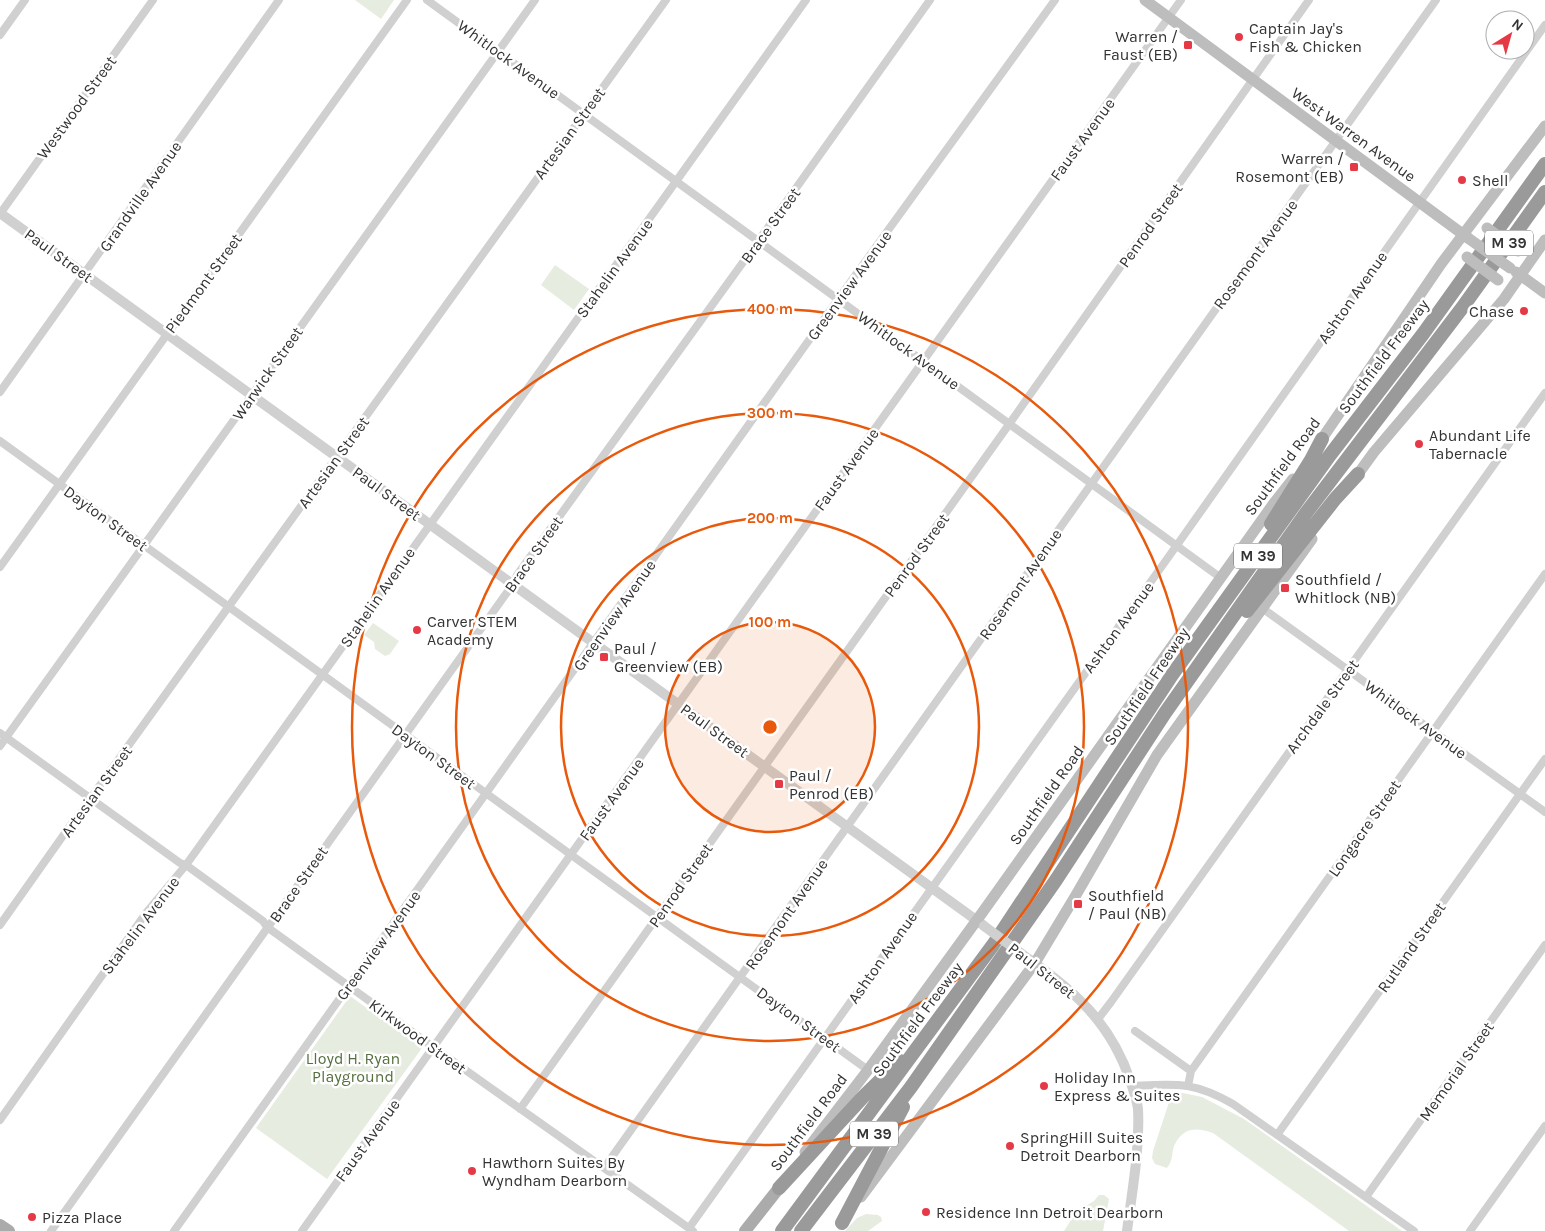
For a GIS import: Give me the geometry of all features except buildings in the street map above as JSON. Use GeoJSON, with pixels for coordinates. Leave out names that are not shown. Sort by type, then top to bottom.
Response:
{"type":"FeatureCollection","features":[{"type":"Feature","properties":{"kind":"highway","name":"Southfield Freeway"},"geometry":{"type":"LineString","coordinates":[[782,1231],[992,945],[1172,675],[1330,455],[1440,311],[1545,164]]}},
{"type":"Feature","properties":{"kind":"highway","name":"Southfield Freeway"},"geometry":{"type":"LineString","coordinates":[[801,1231],[911,1087],[1056,880],[1165,713],[1306,514],[1462,308],[1545,192]]}},
{"type":"Feature","properties":{"kind":"highway"},"geometry":{"type":"LineString","coordinates":[[1200,636],[1322,440]]}},
{"type":"Feature","properties":{"kind":"highway"},"geometry":{"type":"LineString","coordinates":[[1195,672],[1216,652],[1335,498],[1358,474]]}},
{"type":"Feature","properties":{"kind":"highway"},"geometry":{"type":"LineString","coordinates":[[779,1188],[890,1069],[918,1046]]}},
{"type":"Feature","properties":{"kind":"highway"},"geometry":{"type":"LineString","coordinates":[[839,1227],[900,1114],[911,1087]]}},
{"type":"Feature","properties":{"kind":"main road","name":"West Warren Avenue"},"geometry":{"type":"LineString","coordinates":[[1145,0],[1545,293]]}},
{"type":"Feature","properties":{"kind":"main road","name":"Southfield Road"},"geometry":{"type":"LineString","coordinates":[[779,1188],[980,923],[1274,503],[1322,440],[1441,264],[1465,236],[1490,199],[1545,126]]}},
{"type":"Feature","properties":{"kind":"main road"},"geometry":{"type":"LineString","coordinates":[[1490,199],[1483,215],[1487,228],[1525,253],[1542,245]]}},
{"type":"Feature","properties":{"kind":"main road"},"geometry":{"type":"LineString","coordinates":[[839,1227],[1076,896],[1157,755],[1262,608],[1358,474],[1398,423],[1499,304],[1542,245]]}},
{"type":"Feature","properties":{"kind":"main road"},"geometry":{"type":"LineString","coordinates":[[1441,264],[1454,256],[1461,255],[1467,257],[1502,285],[1503,292],[1499,304]]}},
{"type":"Feature","properties":{"kind":"main road"},"geometry":{"type":"LineString","coordinates":[[745,1231],[779,1188]]}},
{"type":"Feature","properties":{"kind":"main road"},"geometry":{"type":"LineString","coordinates":[[0,1225],[8,1231]]}},
{"type":"Feature","properties":{"kind":"street"},"geometry":{"type":"LineString","coordinates":[[0,35],[26,0]]}},
{"type":"Feature","properties":{"kind":"street","name":"Westwood Street"},"geometry":{"type":"LineString","coordinates":[[0,213],[153,0]]}},
{"type":"Feature","properties":{"kind":"street","name":"Grandville Avenue"},"geometry":{"type":"LineString","coordinates":[[0,392],[279,0]]}},
{"type":"Feature","properties":{"kind":"street","name":"Piedmont Street"},"geometry":{"type":"LineString","coordinates":[[0,567],[407,0]]}},
{"type":"Feature","properties":{"kind":"street","name":"Whitlock Avenue"},"geometry":{"type":"LineString","coordinates":[[427,0],[1221,578]]}},
{"type":"Feature","properties":{"kind":"street","name":"Warwick Street"},"geometry":{"type":"LineString","coordinates":[[0,746],[3,735],[144,545],[535,0]]}},
{"type":"Feature","properties":{"kind":"street","name":"Artesian Street"},"geometry":{"type":"LineString","coordinates":[[0,924],[666,0]]}},
{"type":"Feature","properties":{"kind":"street","name":"Stahelin Avenue"},"geometry":{"type":"LineString","coordinates":[[0,1120],[146,914],[186,865],[806,0]]}},
{"type":"Feature","properties":{"kind":"street","name":"Brace Street"},"geometry":{"type":"LineString","coordinates":[[51,1231],[404,734],[513,584],[517,575],[930,0]]}},
{"type":"Feature","properties":{"kind":"street","name":"Greenview Avenue"},"geometry":{"type":"LineString","coordinates":[[174,1231],[839,299],[1055,0]]}},
{"type":"Feature","properties":{"kind":"street","name":"Faust Avenue"},"geometry":{"type":"LineString","coordinates":[[302,1231],[1181,0]]}},
{"type":"Feature","properties":{"kind":"street","name":"Penrod Street"},"geometry":{"type":"LineString","coordinates":[[520,1109],[1010,424],[1310,0]]}},
{"type":"Feature","properties":{"kind":"street","name":"Rosemont Avenue"},"geometry":{"type":"LineString","coordinates":[[604,1168],[1436,0]]}},
{"type":"Feature","properties":{"kind":"street","name":"Ashton Avenue"},"geometry":{"type":"LineString","coordinates":[[691,1229],[824,1038],[1545,25]]}},
{"type":"Feature","properties":{"kind":"street","name":"Paul Street"},"geometry":{"type":"LineString","coordinates":[[0,213],[848,827],[1071,991],[1098,1019],[1118,1051],[1138,1107],[1137,1145],[1127,1231]]}},
{"type":"Feature","properties":{"kind":"street","name":"Archdale Street"},"geometry":{"type":"LineString","coordinates":[[1098,1019],[1545,393]]}},
{"type":"Feature","properties":{"kind":"street","name":"Dayton Street"},"geometry":{"type":"LineString","coordinates":[[0,441],[868,1070]]}},
{"type":"Feature","properties":{"kind":"street","name":"Longacre Street"},"geometry":{"type":"LineString","coordinates":[[1188,1086],[1191,1071],[1545,574]]}},
{"type":"Feature","properties":{"kind":"street","name":"Whitlock Avenue"},"geometry":{"type":"LineString","coordinates":[[1262,608],[1545,812]]}},
{"type":"Feature","properties":{"kind":"street","name":"Kirkwood Street"},"geometry":{"type":"LineString","coordinates":[[3,735],[180,864],[186,865],[263,921],[267,927],[520,1109],[691,1229]]}},
{"type":"Feature","properties":{"kind":"street","name":"Rutland Street"},"geometry":{"type":"LineString","coordinates":[[1277,1134],[1545,759]]}},
{"type":"Feature","properties":{"kind":"street","name":"Memorial Street"},"geometry":{"type":"LineString","coordinates":[[1366,1197],[1545,945]]}},
{"type":"Feature","properties":{"kind":"street"},"geometry":{"type":"LineString","coordinates":[[1135,1031],[1191,1071]]}},
{"type":"Feature","properties":{"kind":"street"},"geometry":{"type":"LineString","coordinates":[[1132,1086],[1177,1084],[1198,1087],[1217,1094],[1414,1231]]}},
{"type":"Feature","properties":{"kind":"street"},"geometry":{"type":"LineString","coordinates":[[1470,1231],[1545,1126]]}},
{"type":"Feature","properties":{"kind":"green space"},"geometry":{"type":"Polygon","coordinates":[[[355,0],[394,0],[381,19],[355,0]]]}},
{"type":"Feature","properties":{"kind":"green space"},"geometry":{"type":"Polygon","coordinates":[[[555,265],[589,289],[574,310],[541,285],[555,265]]]}},
{"type":"Feature","properties":{"kind":"green space"},"geometry":{"type":"Polygon","coordinates":[[[373,623],[399,641],[390,654],[385,656],[375,649],[374,642],[364,635],[373,623]]]}},
{"type":"Feature","properties":{"kind":"green space","name":"Lloyd H. Ryan Playground"},"geometry":{"type":"Polygon","coordinates":[[[350,996],[422,1048],[327,1179],[256,1128],[350,996]]]}},
{"type":"Feature","properties":{"kind":"green space"},"geometry":{"type":"Polygon","coordinates":[[[1178,1092],[1202,1097],[1244,1119],[1402,1231],[1349,1231],[1213,1133],[1207,1131],[1196,1129],[1186,1132],[1174,1146],[1172,1159],[1167,1168],[1155,1164],[1152,1158],[1153,1151],[1172,1093],[1178,1092]]]}},
{"type":"Feature","properties":{"kind":"green space"},"geometry":{"type":"Polygon","coordinates":[[[1099,1195],[1104,1195],[1109,1199],[1103,1231],[1064,1231],[1076,1212],[1094,1201],[1099,1195]]]}},
{"type":"Feature","properties":{"kind":"green space"},"geometry":{"type":"Polygon","coordinates":[[[866,1214],[878,1215],[882,1221],[868,1231],[845,1231],[857,1218],[866,1214]]]}},
{"type":"Feature","properties":{"kind":"place","name":"Captain Jay's Fish & Chicken"},"geometry":{"type":"Point","coordinates":[1239,37]}},
{"type":"Feature","properties":{"kind":"place","name":"Warren / Faust (EB)"},"geometry":{"type":"Point","coordinates":[1188,45]}},
{"type":"Feature","properties":{"kind":"place","name":"Warren / Rosemont (EB)"},"geometry":{"type":"Point","coordinates":[1354,167]}},
{"type":"Feature","properties":{"kind":"place","name":"Shell"},"geometry":{"type":"Point","coordinates":[1462,180]}},
{"type":"Feature","properties":{"kind":"place","name":"Chase"},"geometry":{"type":"Point","coordinates":[1524,311]}},
{"type":"Feature","properties":{"kind":"place","name":"Abundant Life Tabernacle"},"geometry":{"type":"Point","coordinates":[1419,444]}},
{"type":"Feature","properties":{"kind":"place","name":"Southfield / Whitlock (NB)"},"geometry":{"type":"Point","coordinates":[1285,588]}},
{"type":"Feature","properties":{"kind":"place","name":"Carver STEM Academy"},"geometry":{"type":"Point","coordinates":[417,630]}},
{"type":"Feature","properties":{"kind":"place","name":"Paul / Greenview (EB)"},"geometry":{"type":"Point","coordinates":[604,657]}},
{"type":"Feature","properties":{"kind":"place","name":"Paul / Penrod (EB)"},"geometry":{"type":"Point","coordinates":[779,784]}},
{"type":"Feature","properties":{"kind":"place","name":"Southfield / Paul (NB)"},"geometry":{"type":"Point","coordinates":[1078,904]}},
{"type":"Feature","properties":{"kind":"place","name":"Holiday Inn Express & Suites"},"geometry":{"type":"Point","coordinates":[1044,1086]}},
{"type":"Feature","properties":{"kind":"place","name":"SpringHill Suites Detroit Dearborn"},"geometry":{"type":"Point","coordinates":[1010,1146]}},
{"type":"Feature","properties":{"kind":"place","name":"Hawthorn Suites By Wyndham Dearborn"},"geometry":{"type":"Point","coordinates":[472,1171]}},
{"type":"Feature","properties":{"kind":"place","name":"Residence Inn Detroit Dearborn"},"geometry":{"type":"Point","coordinates":[926,1212]}},
{"type":"Feature","properties":{"kind":"place","name":"Pizza Place"},"geometry":{"type":"Point","coordinates":[32,1217]}}]}
